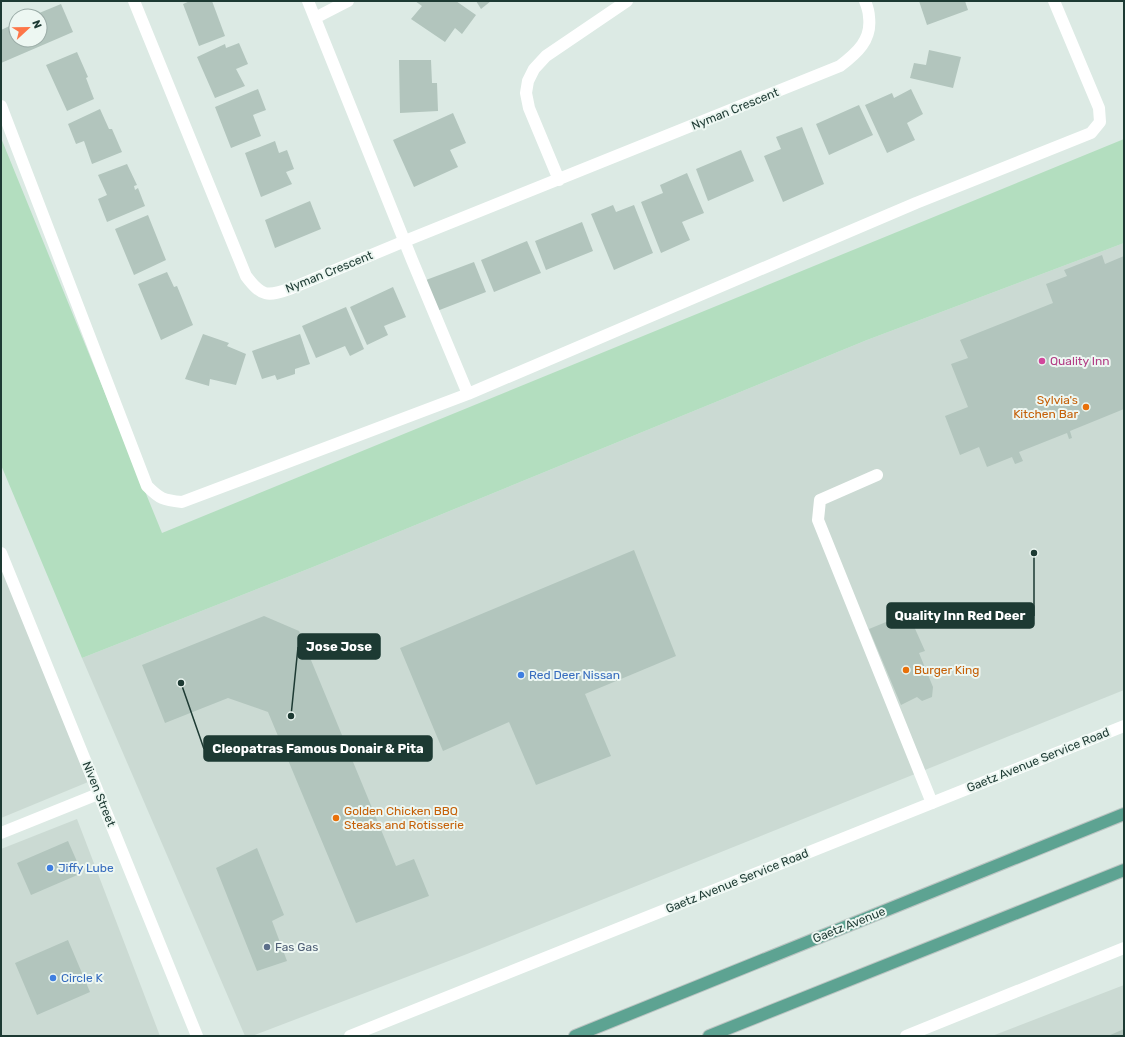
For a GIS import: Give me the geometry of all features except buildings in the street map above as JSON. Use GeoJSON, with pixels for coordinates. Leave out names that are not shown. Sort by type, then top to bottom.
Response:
{"type":"FeatureCollection","features":[{"type":"Feature","properties":{"kind":"main road","name":"Gaetz Avenue"},"geometry":{"type":"LineString","coordinates":[[575,1036],[1124,814]]}},
{"type":"Feature","properties":{"kind":"main road"},"geometry":{"type":"LineString","coordinates":[[709,1036],[1124,870]]}},
{"type":"Feature","properties":{"kind":"street","name":"Nyman Crescent"},"geometry":{"type":"LineString","coordinates":[[134,1],[246,276],[259,291],[267,294],[278,293],[840,66],[863,46],[868,31],[869,17],[865,1]]}},
{"type":"Feature","properties":{"kind":"street"},"geometry":{"type":"LineString","coordinates":[[308,1],[468,394]]}},
{"type":"Feature","properties":{"kind":"street"},"geometry":{"type":"LineString","coordinates":[[315,18],[348,1]]}},
{"type":"Feature","properties":{"kind":"street"},"geometry":{"type":"LineString","coordinates":[[559,180],[529,108],[526,93],[528,81],[534,68],[546,56],[627,1]]}},
{"type":"Feature","properties":{"kind":"street"},"geometry":{"type":"LineString","coordinates":[[1,106],[147,486],[158,497],[169,501],[182,502],[468,394],[916,203],[1091,133],[1100,122],[1099,108],[1054,1]]}},
{"type":"Feature","properties":{"kind":"street"},"geometry":{"type":"LineString","coordinates":[[877,475],[820,500],[818,520],[932,802]]}},
{"type":"Feature","properties":{"kind":"street","name":"Niven Street"},"geometry":{"type":"LineString","coordinates":[[1,554],[197,1036]]}},
{"type":"Feature","properties":{"kind":"street","name":"Gaetz Avenue Service Road"},"geometry":{"type":"LineString","coordinates":[[350,1036],[1124,726]]}},
{"type":"Feature","properties":{"kind":"street"},"geometry":{"type":"LineString","coordinates":[[1,833],[98,794]]}},
{"type":"Feature","properties":{"kind":"street"},"geometry":{"type":"LineString","coordinates":[[906,1036],[1124,948]]}},
{"type":"Feature","properties":{"kind":"shaded area"},"geometry":{"type":"Polygon","coordinates":[[[1124,243],[1124,690],[467,954],[252,1036],[245,1036],[82,658],[313,567],[867,340],[1124,243]]]}},
{"type":"Feature","properties":{"kind":"shaded area"},"geometry":{"type":"Polygon","coordinates":[[[1,553],[93,780],[1,818],[1,553]]]}},
{"type":"Feature","properties":{"kind":"shaded area"},"geometry":{"type":"Polygon","coordinates":[[[77,819],[160,1036],[1,1036],[1,849],[77,819]]]}},
{"type":"Feature","properties":{"kind":"shaded area"},"geometry":{"type":"Polygon","coordinates":[[[1124,985],[1124,1036],[992,1036],[1124,985]]]}},
{"type":"Feature","properties":{"kind":"green space"},"geometry":{"type":"Polygon","coordinates":[[[1,138],[162,533],[1124,139],[1124,243],[867,340],[313,567],[82,658],[1,465],[1,138]]]}},
{"type":"Feature","properties":{"kind":"place","name":"Quality Inn"},"geometry":{"type":"Point","coordinates":[1042,361]}},
{"type":"Feature","properties":{"kind":"place","name":"Sylvia's Kitchen Bar"},"geometry":{"type":"Point","coordinates":[1086,407]}},
{"type":"Feature","properties":{"kind":"place","name":"Quality Inn Red Deer"},"geometry":{"type":"Point","coordinates":[1034,553]}},
{"type":"Feature","properties":{"kind":"place","name":"Burger King"},"geometry":{"type":"Point","coordinates":[906,670]}},
{"type":"Feature","properties":{"kind":"place","name":"Red Deer Nissan"},"geometry":{"type":"Point","coordinates":[521,675]}},
{"type":"Feature","properties":{"kind":"place","name":"Cleopatras Famous Donair & Pita"},"geometry":{"type":"Point","coordinates":[181,683]}},
{"type":"Feature","properties":{"kind":"place","name":"Jose Jose"},"geometry":{"type":"Point","coordinates":[291,716]}},
{"type":"Feature","properties":{"kind":"place","name":"Golden Chicken BBQ Steaks and Rotisserie"},"geometry":{"type":"Point","coordinates":[336,818]}},
{"type":"Feature","properties":{"kind":"place","name":"Jiffy Lube"},"geometry":{"type":"Point","coordinates":[50,868]}},
{"type":"Feature","properties":{"kind":"place","name":"Fas Gas"},"geometry":{"type":"Point","coordinates":[267,947]}},
{"type":"Feature","properties":{"kind":"place","name":"Circle K"},"geometry":{"type":"Point","coordinates":[53,978]}}]}
